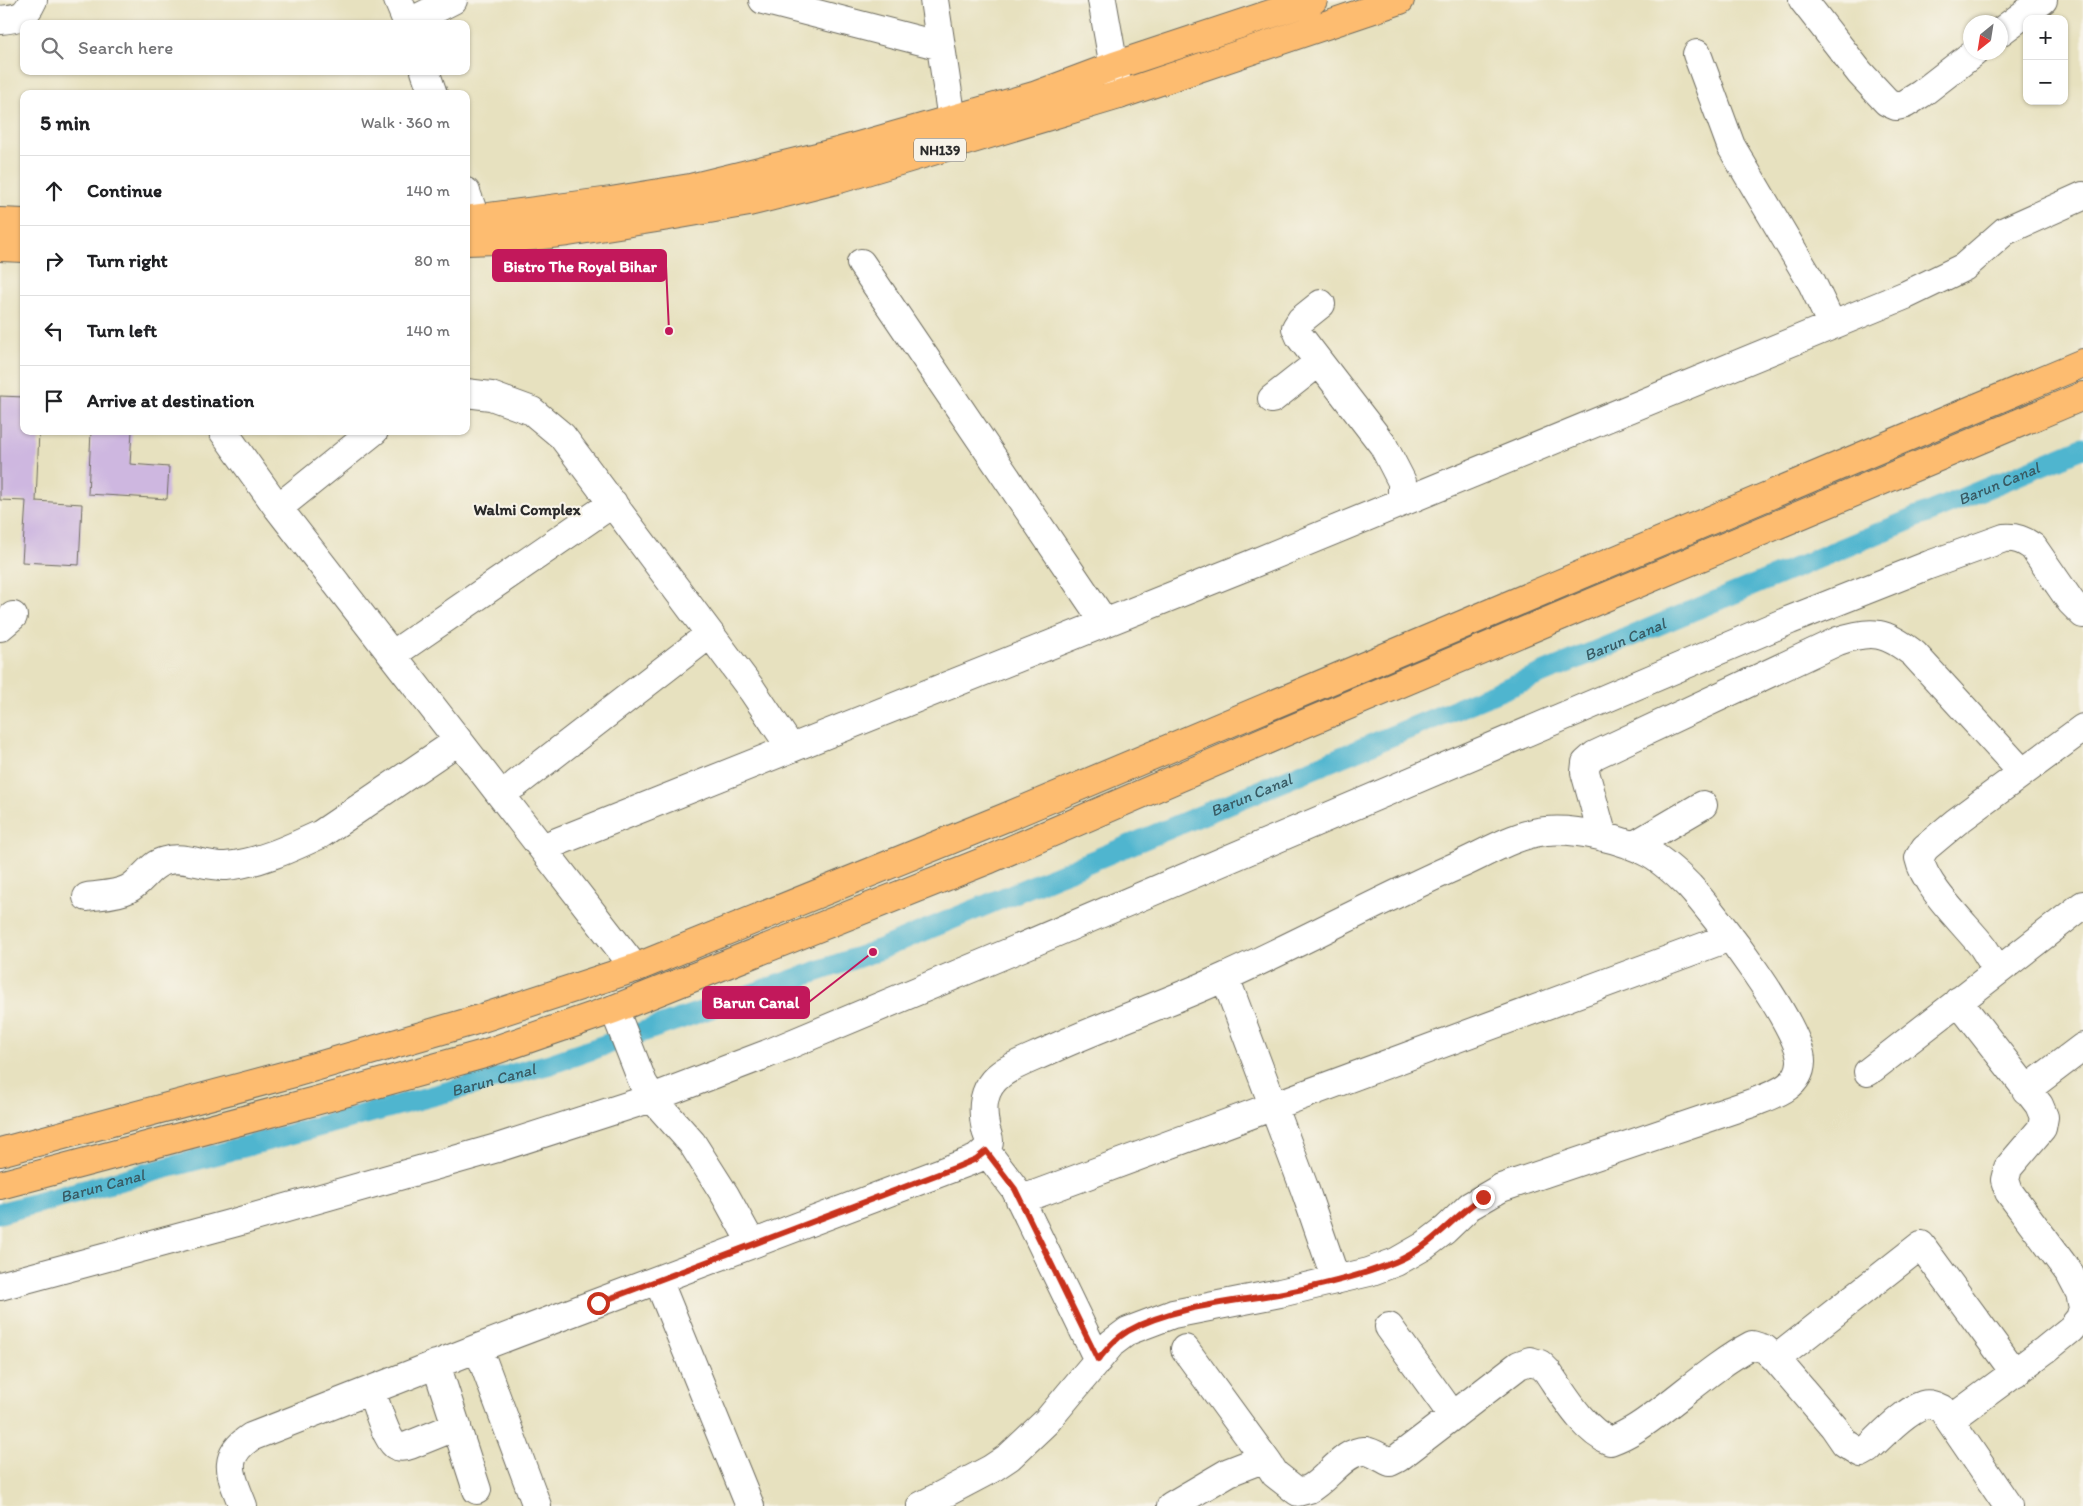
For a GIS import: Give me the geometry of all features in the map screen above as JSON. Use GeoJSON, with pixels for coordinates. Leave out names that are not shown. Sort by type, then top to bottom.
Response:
{"type":"FeatureCollection","features":[{"type":"Feature","properties":{"kind":"highway","name":"NH139"},"geometry":{"type":"LineString","coordinates":[[470,227],[690,188],[841,151],[1034,96],[1114,66],[1313,0]]}},
{"type":"Feature","properties":{"kind":"highway","name":"NH139"},"geometry":{"type":"LineString","coordinates":[[470,227],[496,240],[568,232],[749,202],[836,180],[1119,95],[1400,0]]}},
{"type":"Feature","properties":{"kind":"highway"},"geometry":{"type":"LineString","coordinates":[[0,222],[20,223]]}},
{"type":"Feature","properties":{"kind":"highway"},"geometry":{"type":"LineString","coordinates":[[0,247],[20,248]]}},
{"type":"Feature","properties":{"kind":"highway"},"geometry":{"type":"LineString","coordinates":[[0,1152],[285,1075],[435,1032],[635,968],[1004,818],[2083,363]]}},
{"type":"Feature","properties":{"kind":"highway"},"geometry":{"type":"LineString","coordinates":[[0,1185],[618,1018],[1310,722],[2083,396]]}},
{"type":"Feature","properties":{"kind":"street"},"geometry":{"type":"LineString","coordinates":[[405,16],[453,0]]}},
{"type":"Feature","properties":{"kind":"street"},"geometry":{"type":"LineString","coordinates":[[763,0],[941,46]]}},
{"type":"Feature","properties":{"kind":"street"},"geometry":{"type":"LineString","coordinates":[[934,0],[952,120]]}},
{"type":"Feature","properties":{"kind":"street"},"geometry":{"type":"LineString","coordinates":[[1102,0],[1119,95]]}},
{"type":"Feature","properties":{"kind":"street"},"geometry":{"type":"LineString","coordinates":[[1803,0],[1860,73],[1887,102],[1896,106],[1905,104],[1921,94],[1964,60]]}},
{"type":"Feature","properties":{"kind":"street"},"geometry":{"type":"LineString","coordinates":[[2008,26],[2043,0]]}},
{"type":"Feature","properties":{"kind":"street"},"geometry":{"type":"LineString","coordinates":[[1697,54],[1730,146],[1812,283],[1832,325]]}},
{"type":"Feature","properties":{"kind":"street"},"geometry":{"type":"LineString","coordinates":[[426,75],[431,90]]}},
{"type":"Feature","properties":{"kind":"street"},"geometry":{"type":"LineString","coordinates":[[542,848],[1105,623],[1906,295],[1964,266],[2005,231],[2083,196]]}},
{"type":"Feature","properties":{"kind":"street"},"geometry":{"type":"LineString","coordinates":[[861,263],[1105,623]]}},
{"type":"Feature","properties":{"kind":"street"},"geometry":{"type":"LineString","coordinates":[[1321,304],[1301,320],[1296,328],[1300,337],[1384,445],[1402,482],[1402,502]]}},
{"type":"Feature","properties":{"kind":"street"},"geometry":{"type":"LineString","coordinates":[[1272,399],[1319,362]]}},
{"type":"Feature","properties":{"kind":"street"},"geometry":{"type":"LineString","coordinates":[[470,393],[491,396],[532,412],[562,436],[710,634],[791,748]]}},
{"type":"Feature","properties":{"kind":"street"},"geometry":{"type":"LineString","coordinates":[[226,435],[278,508],[635,968]]}},
{"type":"Feature","properties":{"kind":"street"},"geometry":{"type":"LineString","coordinates":[[278,508],[369,435]]}},
{"type":"Feature","properties":{"kind":"street"},"geometry":{"type":"LineString","coordinates":[[392,655],[613,503]]}},
{"type":"Feature","properties":{"kind":"street"},"geometry":{"type":"LineString","coordinates":[[0,1286],[237,1222],[497,1148],[648,1090],[767,1054],[1790,620],[2004,538],[2014,537],[2025,541],[2033,547],[2071,602],[2083,614]]}},
{"type":"Feature","properties":{"kind":"street"},"geometry":{"type":"LineString","coordinates":[[1602,837],[1584,772],[1586,763],[1595,755],[1838,641],[1872,633],[1901,644],[1914,654],[2022,772]]}},
{"type":"Feature","properties":{"kind":"street"},"geometry":{"type":"LineString","coordinates":[[516,784],[710,634]]}},
{"type":"Feature","properties":{"kind":"street"},"geometry":{"type":"LineString","coordinates":[[1998,971],[1983,948],[1932,885],[1921,868],[1919,858],[1925,848],[1956,822],[2083,728]]}},
{"type":"Feature","properties":{"kind":"street"},"geometry":{"type":"LineString","coordinates":[[86,897],[128,889],[163,861],[176,860],[204,865],[226,866],[282,851],[320,834],[458,740]]}},
{"type":"Feature","properties":{"kind":"street"},"geometry":{"type":"LineString","coordinates":[[1633,846],[1703,805]]}},
{"type":"Feature","properties":{"kind":"street"},"geometry":{"type":"LineString","coordinates":[[243,1506],[232,1479],[231,1465],[233,1453],[240,1444],[251,1438],[436,1364],[976,1159],[986,1151],[989,1141],[983,1112],[984,1095],[992,1082],[1003,1072],[1077,1038],[1226,977],[1444,872],[1524,836],[1545,831],[1566,831],[1602,837],[1633,846],[1651,854],[1689,886],[1730,937],[1773,998],[1800,1050],[1801,1064],[1791,1085],[1752,1103],[1501,1188],[1470,1206],[1445,1230],[1409,1256],[1369,1272],[1280,1293],[1173,1314],[1128,1331],[1112,1343],[1046,1422],[1009,1457],[991,1469],[921,1506]]}},
{"type":"Feature","properties":{"kind":"street"},"geometry":{"type":"LineString","coordinates":[[1868,1072],[2083,905]]}},
{"type":"Feature","properties":{"kind":"street"},"geometry":{"type":"LineString","coordinates":[[1020,1200],[1730,937]]}},
{"type":"Feature","properties":{"kind":"street"},"geometry":{"type":"LineString","coordinates":[[1226,977],[1336,1280]]}},
{"type":"Feature","properties":{"kind":"street"},"geometry":{"type":"LineString","coordinates":[[1950,1420],[2015,1373],[2071,1329],[2080,1318],[2083,1308],[2080,1294],[2070,1274],[2009,1192],[2005,1180],[2008,1168],[2042,1128],[2044,1117],[2039,1105],[1958,1001]]}},
{"type":"Feature","properties":{"kind":"street"},"geometry":{"type":"LineString","coordinates":[[618,1018],[648,1090],[703,1159],[752,1244]]}},
{"type":"Feature","properties":{"kind":"street"},"geometry":{"type":"LineString","coordinates":[[2026,1090],[2083,1047]]}},
{"type":"Feature","properties":{"kind":"street"},"geometry":{"type":"LineString","coordinates":[[986,1151],[1007,1177],[1020,1200],[1098,1360]]}},
{"type":"Feature","properties":{"kind":"street"},"geometry":{"type":"LineString","coordinates":[[1776,1359],[1921,1245],[2015,1373]]}},
{"type":"Feature","properties":{"kind":"street"},"geometry":{"type":"LineString","coordinates":[[658,1280],[750,1506]]}},
{"type":"Feature","properties":{"kind":"street"},"geometry":{"type":"LineString","coordinates":[[1389,1327],[1453,1416]]}},
{"type":"Feature","properties":{"kind":"street"},"geometry":{"type":"LineString","coordinates":[[1185,1349],[1275,1474],[1298,1492],[1309,1489],[1336,1468],[1348,1455],[1358,1451],[1368,1451],[1390,1462],[1398,1458],[1519,1365],[1530,1361],[1540,1364],[1591,1429],[1601,1438],[1610,1441],[1624,1436],[1641,1426],[1721,1365],[1744,1349],[1752,1346],[1765,1349],[1776,1359],[1834,1427],[1845,1443],[1861,1453],[1901,1420],[1924,1405],[1934,1405],[1942,1409],[2008,1506]]}},
{"type":"Feature","properties":{"kind":"street"},"geometry":{"type":"LineString","coordinates":[[478,1348],[537,1506]]}},
{"type":"Feature","properties":{"kind":"street"},"geometry":{"type":"LineString","coordinates":[[436,1364],[477,1490]]}},
{"type":"Feature","properties":{"kind":"street"},"geometry":{"type":"LineString","coordinates":[[371,1390],[389,1436],[397,1446],[410,1445],[457,1426]]}},
{"type":"Feature","properties":{"kind":"street"},"geometry":{"type":"LineString","coordinates":[[1171,1506],[1236,1470],[1260,1460],[1268,1464]]}},
{"type":"Feature","properties":{"kind":"building"},"geometry":{"type":"Polygon","coordinates":[[[0,396],[20,397],[20,435],[39,435],[36,501],[82,504],[79,565],[22,562],[26,501],[0,500],[0,396]]]}},
{"type":"Feature","properties":{"kind":"building"},"geometry":{"type":"Polygon","coordinates":[[[91,435],[132,435],[130,464],[169,467],[167,499],[88,494],[91,435]]]}},
{"type":"Feature","properties":{"kind":"waterway","name":"Barun Canal"},"geometry":{"type":"LineString","coordinates":[[0,1213],[550,1064],[873,952],[2083,448]]}},
{"type":"Feature","properties":{"kind":"place","name":"Bistro The Royal Bihar"},"geometry":{"type":"Point","coordinates":[669,331]}},
{"type":"Feature","properties":{"kind":"place","name":"Barun Canal"},"geometry":{"type":"Point","coordinates":[873,952]}},
{"type":"Feature","properties":{"kind":"district","name":"Walmi Complex"},"geometry":{"type":"Point","coordinates":[527,509]}},
{"type":"Feature","properties":{"kind":"route"},"geometry":{"type":"LineString","coordinates":[[598,1303],[957,1167],[976,1159],[986,1151],[1015,1189],[1098,1360],[1112,1343],[1128,1331],[1173,1314],[1280,1293],[1369,1272],[1396,1262],[1424,1246],[1483,1197]]}}]}
